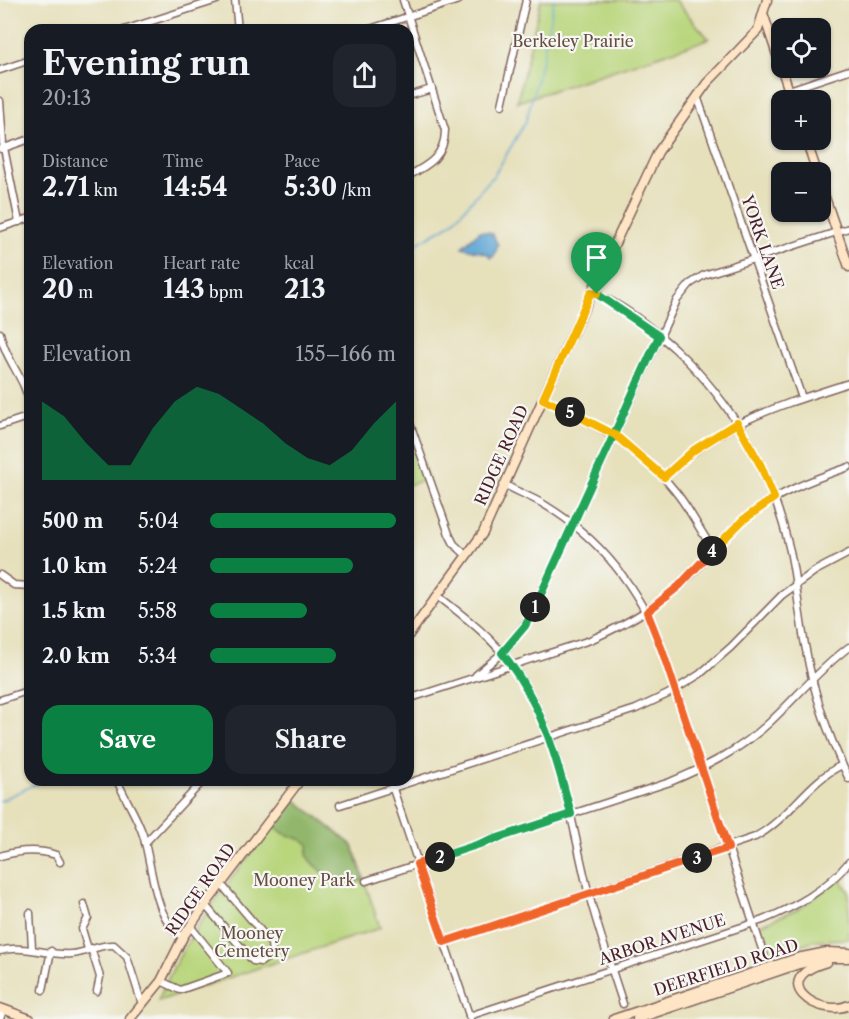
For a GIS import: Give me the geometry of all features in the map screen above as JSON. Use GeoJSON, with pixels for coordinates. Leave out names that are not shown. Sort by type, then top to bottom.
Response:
{"type":"FeatureCollection","features":[{"type":"Feature","properties":{"kind":"street"},"geometry":{"type":"LineString","coordinates":[[142,24],[216,0]]}},
{"type":"Feature","properties":{"kind":"street"},"geometry":{"type":"LineString","coordinates":[[235,0],[237,24]]}},
{"type":"Feature","properties":{"kind":"street"},"geometry":{"type":"LineString","coordinates":[[403,0],[410,24]]}},
{"type":"Feature","properties":{"kind":"street"},"geometry":{"type":"LineString","coordinates":[[386,24],[459,0]]}},
{"type":"Feature","properties":{"kind":"street"},"geometry":{"type":"LineString","coordinates":[[502,105],[526,0]]}},
{"type":"Feature","properties":{"kind":"street","name":"RIDGE ROAD"},"geometry":{"type":"LineString","coordinates":[[414,628],[483,532],[591,292],[658,152],[717,70],[752,37],[764,15],[767,0]]}},
{"type":"Feature","properties":{"kind":"street"},"geometry":{"type":"LineString","coordinates":[[764,15],[789,90],[849,70]]}},
{"type":"Feature","properties":{"kind":"street"},"geometry":{"type":"LineString","coordinates":[[414,35],[445,130],[441,152],[430,164],[414,173]]}},
{"type":"Feature","properties":{"kind":"street"},"geometry":{"type":"LineString","coordinates":[[0,70],[24,62]]}},
{"type":"Feature","properties":{"kind":"street"},"geometry":{"type":"LineString","coordinates":[[414,94],[432,88]]}},
{"type":"Feature","properties":{"kind":"street","name":"YORK LANE"},"geometry":{"type":"LineString","coordinates":[[697,96],[802,398]]}},
{"type":"Feature","properties":{"kind":"street"},"geometry":{"type":"LineString","coordinates":[[0,101],[2,148],[19,222]]}},
{"type":"Feature","properties":{"kind":"street"},"geometry":{"type":"LineString","coordinates":[[2,148],[24,141]]}},
{"type":"Feature","properties":{"kind":"street"},"geometry":{"type":"LineString","coordinates":[[831,215],[849,267]]}},
{"type":"Feature","properties":{"kind":"street"},"geometry":{"type":"LineString","coordinates":[[0,228],[24,220]]}},
{"type":"Feature","properties":{"kind":"street"},"geometry":{"type":"LineString","coordinates":[[476,675],[502,653],[531,615],[659,336],[677,300],[690,284],[705,275],[849,228]]}},
{"type":"Feature","properties":{"kind":"street"},"geometry":{"type":"LineString","coordinates":[[591,292],[631,315],[659,336],[697,371],[737,423],[761,466],[774,498],[797,584],[812,677],[827,728],[849,779]]}},
{"type":"Feature","properties":{"kind":"street"},"geometry":{"type":"LineString","coordinates":[[0,333],[6,353],[24,384]]}},
{"type":"Feature","properties":{"kind":"street"},"geometry":{"type":"LineString","coordinates":[[664,477],[694,450],[737,423],[802,398],[849,384]]}},
{"type":"Feature","properties":{"kind":"street"},"geometry":{"type":"LineString","coordinates":[[543,399],[615,435],[664,477],[686,505],[713,549]]}},
{"type":"Feature","properties":{"kind":"street"},"geometry":{"type":"LineString","coordinates":[[0,426],[24,419]]}},
{"type":"Feature","properties":{"kind":"street"},"geometry":{"type":"LineString","coordinates":[[414,435],[449,534],[454,544],[467,556]]}},
{"type":"Feature","properties":{"kind":"street"},"geometry":{"type":"LineString","coordinates":[[414,697],[590,640],[647,612],[679,586],[743,520],[774,498],[805,482],[849,467]]}},
{"type":"Feature","properties":{"kind":"street"},"geometry":{"type":"LineString","coordinates":[[504,484],[543,504],[573,524],[620,571],[647,612],[676,690],[764,955]]}},
{"type":"Feature","properties":{"kind":"street"},"geometry":{"type":"LineString","coordinates":[[414,781],[636,709],[676,690],[716,661],[764,612],[797,584],[849,553]]}},
{"type":"Feature","properties":{"kind":"street"},"geometry":{"type":"LineString","coordinates":[[0,575],[14,585],[24,586]]}},
{"type":"Feature","properties":{"kind":"street"},"geometry":{"type":"LineString","coordinates":[[438,596],[465,617],[502,653],[533,698],[550,737],[589,893],[623,1004]]}},
{"type":"Feature","properties":{"kind":"street"},"geometry":{"type":"LineString","coordinates":[[366,881],[670,782],[702,769],[756,734],[812,677],[849,647]]}},
{"type":"Feature","properties":{"kind":"street"},"geometry":{"type":"LineString","coordinates":[[0,700],[24,692]]}},
{"type":"Feature","properties":{"kind":"street"},"geometry":{"type":"LineString","coordinates":[[444,942],[755,837],[776,824],[814,785],[842,765]]}},
{"type":"Feature","properties":{"kind":"street"},"geometry":{"type":"LineString","coordinates":[[120,786],[145,843],[154,884],[167,923],[183,936]]}},
{"type":"Feature","properties":{"kind":"street"},"geometry":{"type":"LineString","coordinates":[[145,843],[198,786]]}},
{"type":"Feature","properties":{"kind":"street","name":"RIDGE ROAD"},"geometry":{"type":"LineString","coordinates":[[130,1019],[161,981],[190,926],[295,786]]}},
{"type":"Feature","properties":{"kind":"street"},"geometry":{"type":"LineString","coordinates":[[340,805],[399,786]]}},
{"type":"Feature","properties":{"kind":"street"},"geometry":{"type":"LineString","coordinates":[[393,788],[469,1017]]}},
{"type":"Feature","properties":{"kind":"street"},"geometry":{"type":"LineString","coordinates":[[0,856],[20,852],[46,852],[56,855],[60,862]]}},
{"type":"Feature","properties":{"kind":"street","name":"ARBOR AVENUE"},"geometry":{"type":"LineString","coordinates":[[469,1017],[754,923],[806,900],[827,885],[849,862]]}},
{"type":"Feature","properties":{"kind":"street"},"geometry":{"type":"LineString","coordinates":[[205,905],[254,961],[261,963],[272,954],[271,944],[221,884]]}},
{"type":"Feature","properties":{"kind":"street"},"geometry":{"type":"LineString","coordinates":[[84,904],[88,918],[82,929],[100,977],[97,991]]}},
{"type":"Feature","properties":{"kind":"street"},"geometry":{"type":"LineString","coordinates":[[30,913],[32,948]]}},
{"type":"Feature","properties":{"kind":"street"},"geometry":{"type":"LineString","coordinates":[[161,981],[180,990],[228,973],[190,926]]}},
{"type":"Feature","properties":{"kind":"street"},"geometry":{"type":"LineString","coordinates":[[0,951],[32,948],[72,954],[114,945],[124,952],[143,1005]]}},
{"type":"Feature","properties":{"kind":"street"},"geometry":{"type":"LineString","coordinates":[[43,990],[51,951]]}},
{"type":"Feature","properties":{"kind":"street","name":"DEERFIELD ROAD"},"geometry":{"type":"LineString","coordinates":[[614,1019],[797,958],[827,952],[848,956]]}},
{"type":"Feature","properties":{"kind":"street"},"geometry":{"type":"LineString","coordinates":[[807,1011],[799,997],[802,977],[813,967],[848,956]]}},
{"type":"Feature","properties":{"kind":"street","name":"DEERFIELD ROAD"},"geometry":{"type":"LineString","coordinates":[[637,1019],[799,964],[828,957],[848,956]]}},
{"type":"Feature","properties":{"kind":"street"},"geometry":{"type":"LineString","coordinates":[[829,1018],[841,1014],[849,1005]]}},
{"type":"Feature","properties":{"kind":"street"},"geometry":{"type":"LineString","coordinates":[[1,1012],[30,1019]]}},
{"type":"Feature","properties":{"kind":"green space","name":"Berkeley Prairie"},"geometry":{"type":"Polygon","coordinates":[[[541,0],[675,0],[709,39],[517,102],[541,0]]]}},
{"type":"Feature","properties":{"kind":"green space"},"geometry":{"type":"Polygon","coordinates":[[[418,450],[428,479],[414,483],[414,452],[418,450]]]}},
{"type":"Feature","properties":{"kind":"green space","name":"Mooney Park"},"geometry":{"type":"Polygon","coordinates":[[[294,799],[353,846],[380,928],[158,1001],[185,946],[201,921],[294,799]]]}},
{"type":"Feature","properties":{"kind":"green space"},"geometry":{"type":"Polygon","coordinates":[[[294,799],[353,846],[364,879],[348,882],[332,878],[307,855],[309,844],[277,829],[274,824],[294,799]]]}},
{"type":"Feature","properties":{"kind":"green space"},"geometry":{"type":"Polygon","coordinates":[[[839,879],[849,891],[849,939],[815,940],[767,956],[758,926],[800,908],[839,879]]]}},
{"type":"Feature","properties":{"kind":"water"},"geometry":{"type":"Polygon","coordinates":[[[480,231],[492,233],[498,245],[494,256],[490,258],[488,254],[462,247],[480,231]]]}},
{"type":"Feature","properties":{"kind":"waterway"},"geometry":{"type":"LineString","coordinates":[[414,245],[452,223],[495,174],[526,121],[542,60],[554,0]]}},
{"type":"Feature","properties":{"kind":"waterway"},"geometry":{"type":"LineString","coordinates":[[0,801],[31,786]]}},
{"type":"Feature","properties":{"kind":"route"},"geometry":{"type":"LineString","coordinates":[[597,294],[591,292],[543,399],[615,435],[664,477],[694,450],[737,423],[761,466],[774,498],[727,534],[679,586],[647,612],[662,650],[728,848],[444,942],[417,864],[571,814],[546,726],[533,698],[502,653],[516,638],[531,615],[615,435],[659,336],[597,294]]}},
{"type":"Feature","properties":{"kind":"park label","name":"Mooney Cemetery"},"geometry":{"type":"Point","coordinates":[252,942]}}]}
